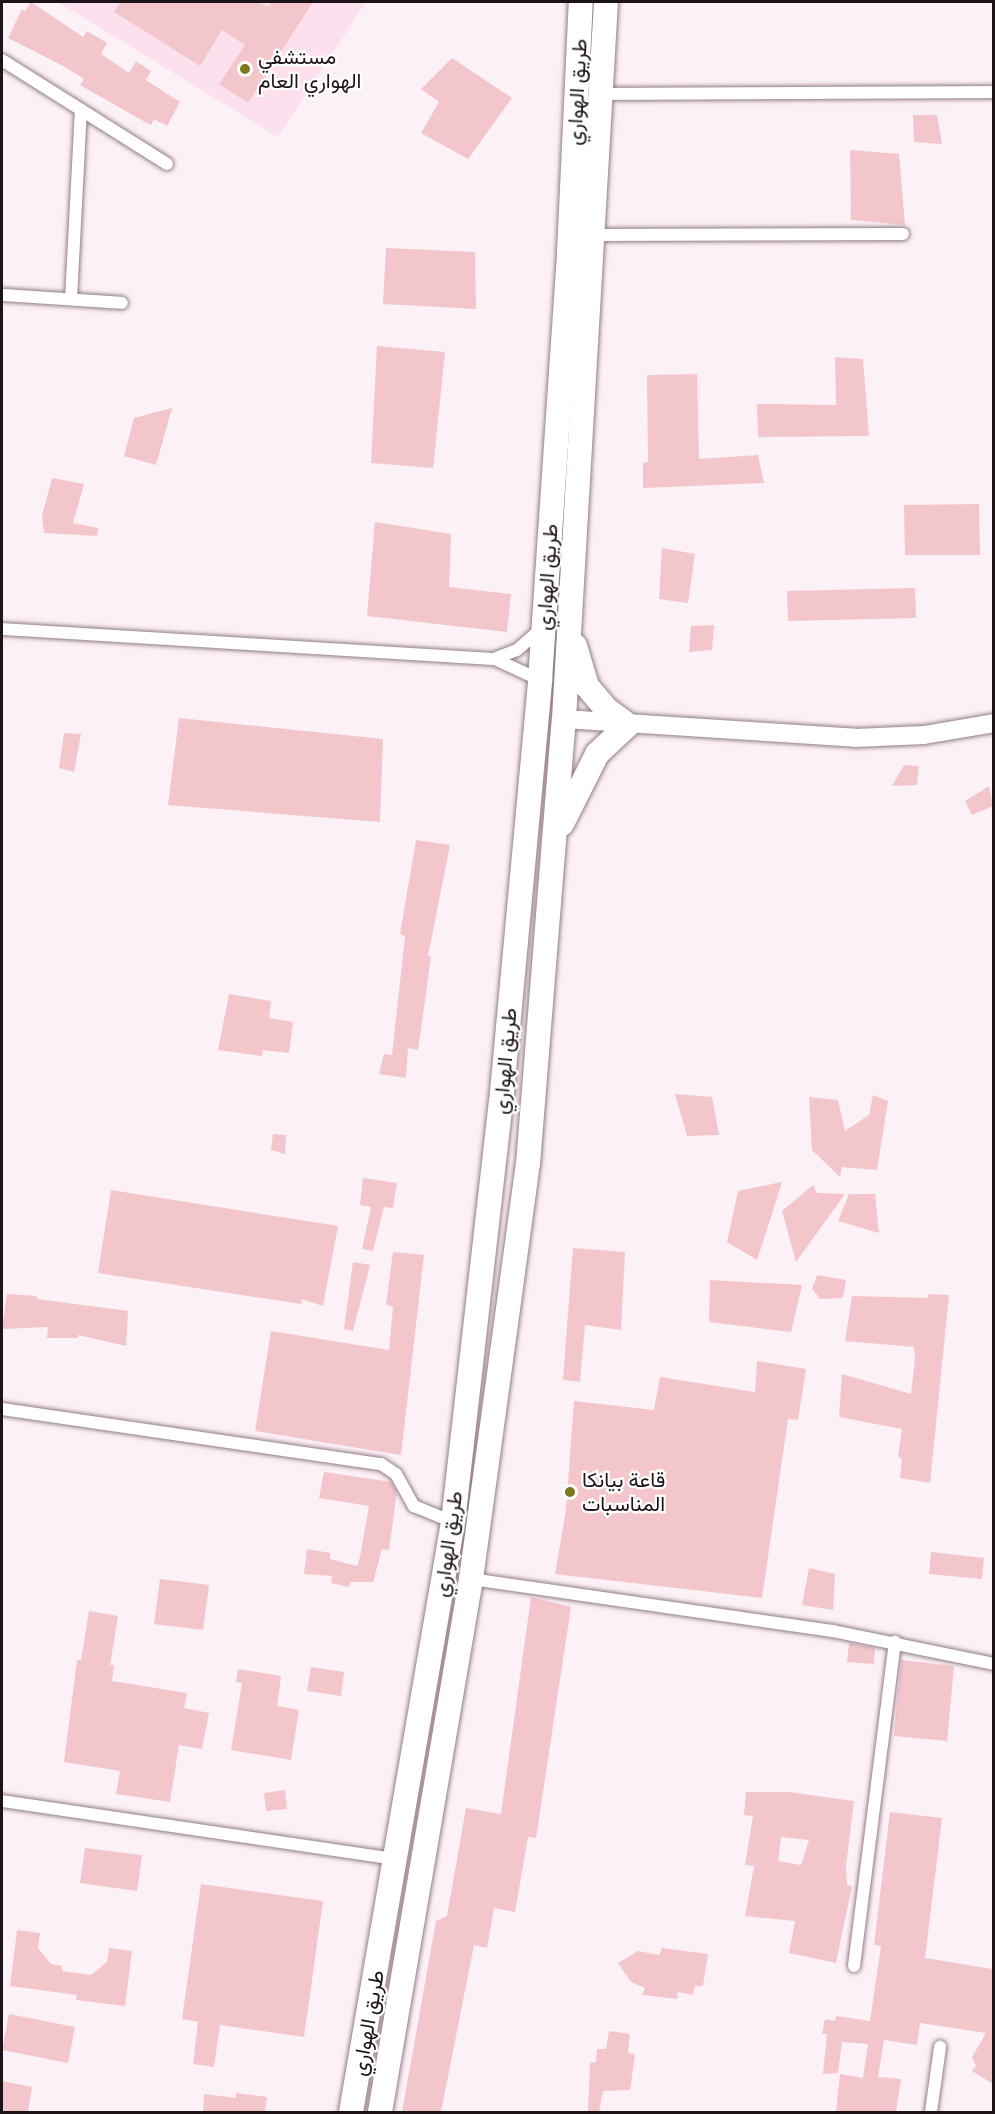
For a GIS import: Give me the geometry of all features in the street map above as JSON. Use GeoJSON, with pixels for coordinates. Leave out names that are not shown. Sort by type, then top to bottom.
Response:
{"type":"FeatureCollection","features":[{"type":"Feature","properties":{"kind":"highway","name":"طريق الهواري"},"geometry":{"type":"LineString","coordinates":[[351,2112],[397,1859],[453,1522],[501,1103],[540,680],[569,252],[581,2]]}},
{"type":"Feature","properties":{"kind":"highway","name":"طريق الهواري"},"geometry":{"type":"LineString","coordinates":[[380,2112],[471,1579],[488,1437],[528,1164],[564,718],[606,2]]}},
{"type":"Feature","properties":{"kind":"highway"},"geometry":{"type":"LineString","coordinates":[[555,840],[593,760],[606,743],[628,725],[607,710],[588,686],[570,620]]}},
{"type":"Feature","properties":{"kind":"highway"},"geometry":{"type":"LineString","coordinates":[[463,1434],[488,1437]]}},
{"type":"Feature","properties":{"kind":"street"},"geometry":{"type":"LineString","coordinates":[[2,60],[167,164]]}},
{"type":"Feature","properties":{"kind":"street"},"geometry":{"type":"LineString","coordinates":[[600,94],[993,92]]}},
{"type":"Feature","properties":{"kind":"street"},"geometry":{"type":"LineString","coordinates":[[71,299],[81,110]]}},
{"type":"Feature","properties":{"kind":"street"},"geometry":{"type":"LineString","coordinates":[[592,236],[903,234]]}},
{"type":"Feature","properties":{"kind":"street"},"geometry":{"type":"LineString","coordinates":[[2,295],[122,303]]}},
{"type":"Feature","properties":{"kind":"street"},"geometry":{"type":"LineString","coordinates":[[495,659],[517,650],[543,626]]}},
{"type":"Feature","properties":{"kind":"street"},"geometry":{"type":"LineString","coordinates":[[2,629],[495,659],[540,680]]}},
{"type":"Feature","properties":{"kind":"street"},"geometry":{"type":"LineString","coordinates":[[564,718],[628,725],[855,738],[924,735],[993,723]]}},
{"type":"Feature","properties":{"kind":"street"},"geometry":{"type":"LineString","coordinates":[[2,1409],[381,1464],[396,1474],[414,1506],[453,1522]]}},
{"type":"Feature","properties":{"kind":"street"},"geometry":{"type":"LineString","coordinates":[[471,1579],[895,1642],[993,1664]]}},
{"type":"Feature","properties":{"kind":"street"},"geometry":{"type":"LineString","coordinates":[[854,1966],[895,1642]]}},
{"type":"Feature","properties":{"kind":"street"},"geometry":{"type":"LineString","coordinates":[[2,1801],[397,1859]]}},
{"type":"Feature","properties":{"kind":"street"},"geometry":{"type":"LineString","coordinates":[[931,2112],[940,2047]]}},
{"type":"Feature","properties":{"kind":"shaded area","name":"مستشفي الهواري العام"},"geometry":{"type":"Polygon","coordinates":[[[58,2],[366,2],[278,137],[58,2]]]}},
{"type":"Feature","properties":{"kind":"building"},"geometry":{"type":"Polygon","coordinates":[[[31,2],[83,37],[87,31],[107,43],[101,54],[129,73],[136,61],[151,71],[146,80],[180,102],[167,126],[154,119],[151,125],[145,122],[80,85],[84,79],[65,67],[8,38],[22,9],[25,11],[31,2]]]}},
{"type":"Feature","properties":{"kind":"building"},"geometry":{"type":"Polygon","coordinates":[[[120,2],[258,2],[268,7],[271,2],[313,2],[248,103],[219,84],[245,45],[222,30],[200,66],[114,12],[120,2]]]}},
{"type":"Feature","properties":{"kind":"building"},"geometry":{"type":"Polygon","coordinates":[[[452,58],[512,98],[468,159],[421,133],[439,102],[421,89],[452,58]]]}},
{"type":"Feature","properties":{"kind":"building"},"geometry":{"type":"Polygon","coordinates":[[[913,115],[937,115],[942,144],[914,142],[913,115]]]}},
{"type":"Feature","properties":{"kind":"building"},"geometry":{"type":"Polygon","coordinates":[[[850,150],[899,154],[905,225],[851,220],[850,150]]]}},
{"type":"Feature","properties":{"kind":"building"},"geometry":{"type":"Polygon","coordinates":[[[386,248],[475,252],[476,309],[383,304],[386,248]]]}},
{"type":"Feature","properties":{"kind":"building"},"geometry":{"type":"Polygon","coordinates":[[[377,346],[445,352],[433,468],[371,463],[377,346]]]}},
{"type":"Feature","properties":{"kind":"building"},"geometry":{"type":"Polygon","coordinates":[[[835,357],[863,359],[869,436],[758,437],[757,404],[836,405],[835,357]]]}},
{"type":"Feature","properties":{"kind":"building"},"geometry":{"type":"Polygon","coordinates":[[[697,374],[699,459],[758,455],[764,483],[643,488],[643,463],[648,462],[647,375],[697,374]]]}},
{"type":"Feature","properties":{"kind":"building"},"geometry":{"type":"Polygon","coordinates":[[[172,408],[156,465],[124,456],[134,418],[172,408]]]}},
{"type":"Feature","properties":{"kind":"building"},"geometry":{"type":"Polygon","coordinates":[[[52,478],[84,484],[73,523],[98,528],[97,536],[44,533],[42,516],[52,478]]]}},
{"type":"Feature","properties":{"kind":"building"},"geometry":{"type":"Polygon","coordinates":[[[979,504],[980,555],[905,555],[904,505],[979,504]]]}},
{"type":"Feature","properties":{"kind":"building"},"geometry":{"type":"Polygon","coordinates":[[[375,522],[451,534],[449,587],[511,594],[507,632],[367,616],[375,522]]]}},
{"type":"Feature","properties":{"kind":"building"},"geometry":{"type":"Polygon","coordinates":[[[662,548],[695,554],[688,603],[659,599],[662,548]]]}},
{"type":"Feature","properties":{"kind":"building"},"geometry":{"type":"Polygon","coordinates":[[[915,588],[916,618],[788,621],[787,591],[915,588]]]}},
{"type":"Feature","properties":{"kind":"building"},"geometry":{"type":"Polygon","coordinates":[[[714,625],[712,650],[689,652],[691,626],[714,625]]]}},
{"type":"Feature","properties":{"kind":"building"},"geometry":{"type":"Polygon","coordinates":[[[179,718],[383,739],[380,822],[168,805],[179,718]]]}},
{"type":"Feature","properties":{"kind":"building"},"geometry":{"type":"Polygon","coordinates":[[[64,733],[81,734],[74,772],[59,768],[64,733]]]}},
{"type":"Feature","properties":{"kind":"building"},"geometry":{"type":"Polygon","coordinates":[[[904,765],[919,766],[917,785],[892,786],[904,765]]]}},
{"type":"Feature","properties":{"kind":"building"},"geometry":{"type":"Polygon","coordinates":[[[989,786],[993,806],[972,815],[965,801],[989,786]]]}},
{"type":"Feature","properties":{"kind":"building"},"geometry":{"type":"Polygon","coordinates":[[[416,840],[450,845],[428,956],[431,957],[418,1050],[408,1048],[406,1078],[379,1074],[384,1054],[392,1055],[405,936],[400,934],[416,840]]]}},
{"type":"Feature","properties":{"kind":"building"},"geometry":{"type":"Polygon","coordinates":[[[229,994],[271,1001],[269,1018],[293,1022],[289,1053],[263,1050],[262,1056],[218,1050],[229,994]]]}},
{"type":"Feature","properties":{"kind":"building"},"geometry":{"type":"Polygon","coordinates":[[[675,1094],[712,1097],[719,1135],[687,1136],[675,1094]]]}},
{"type":"Feature","properties":{"kind":"building"},"geometry":{"type":"Polygon","coordinates":[[[873,1095],[888,1101],[877,1170],[842,1167],[840,1177],[812,1150],[809,1097],[838,1100],[845,1131],[869,1115],[873,1095]]]}},
{"type":"Feature","properties":{"kind":"building"},"geometry":{"type":"Polygon","coordinates":[[[273,1134],[286,1135],[285,1154],[271,1150],[273,1134]]]}},
{"type":"Feature","properties":{"kind":"building"},"geometry":{"type":"Polygon","coordinates":[[[363,1178],[397,1183],[393,1208],[384,1207],[373,1251],[362,1249],[371,1207],[360,1205],[363,1178]]]}},
{"type":"Feature","properties":{"kind":"building"},"geometry":{"type":"Polygon","coordinates":[[[782,1182],[757,1260],[727,1242],[738,1191],[782,1182]]]}},
{"type":"Feature","properties":{"kind":"building"},"geometry":{"type":"Polygon","coordinates":[[[813,1185],[817,1193],[845,1194],[796,1262],[782,1211],[813,1185]]]}},
{"type":"Feature","properties":{"kind":"building"},"geometry":{"type":"Polygon","coordinates":[[[111,1190],[338,1226],[323,1306],[302,1299],[301,1304],[98,1273],[111,1190]]]}},
{"type":"Feature","properties":{"kind":"building"},"geometry":{"type":"Polygon","coordinates":[[[849,1194],[875,1194],[879,1233],[838,1221],[849,1194]]]}},
{"type":"Feature","properties":{"kind":"building"},"geometry":{"type":"Polygon","coordinates":[[[573,1248],[625,1252],[621,1330],[585,1325],[580,1382],[563,1380],[573,1248]]]}},
{"type":"Feature","properties":{"kind":"building"},"geometry":{"type":"Polygon","coordinates":[[[393,1252],[424,1255],[401,1455],[255,1431],[271,1331],[389,1350],[393,1307],[386,1304],[393,1252]]]}},
{"type":"Feature","properties":{"kind":"building"},"geometry":{"type":"Polygon","coordinates":[[[353,1262],[370,1265],[353,1331],[344,1329],[353,1262]]]}},
{"type":"Feature","properties":{"kind":"building"},"geometry":{"type":"Polygon","coordinates":[[[817,1275],[846,1280],[843,1298],[820,1299],[812,1289],[817,1275]]]}},
{"type":"Feature","properties":{"kind":"building"},"geometry":{"type":"Polygon","coordinates":[[[710,1280],[802,1285],[791,1332],[709,1322],[710,1280]]]}},
{"type":"Feature","properties":{"kind":"building"},"geometry":{"type":"Polygon","coordinates":[[[7,1294],[37,1296],[37,1299],[128,1311],[126,1346],[78,1335],[78,1338],[47,1338],[48,1327],[2,1329],[7,1294]]]}},
{"type":"Feature","properties":{"kind":"building"},"geometry":{"type":"Polygon","coordinates":[[[928,1294],[949,1295],[930,1483],[900,1478],[902,1459],[898,1456],[902,1429],[839,1417],[842,1374],[911,1394],[915,1358],[914,1347],[845,1341],[852,1296],[928,1298],[928,1294]]]}},
{"type":"Feature","properties":{"kind":"building"},"geometry":{"type":"Polygon","coordinates":[[[757,1361],[806,1369],[798,1420],[788,1419],[762,1598],[555,1574],[566,1510],[574,1401],[654,1410],[660,1377],[755,1392],[757,1361]]]}},
{"type":"Feature","properties":{"kind":"building"},"geometry":{"type":"Polygon","coordinates":[[[324,1472],[391,1482],[397,1492],[389,1550],[382,1549],[373,1582],[350,1582],[349,1587],[331,1583],[332,1576],[304,1574],[307,1549],[330,1553],[330,1559],[357,1566],[360,1557],[369,1506],[319,1498],[324,1472]]]}},
{"type":"Feature","properties":{"kind":"building"},"geometry":{"type":"Polygon","coordinates":[[[931,1552],[984,1558],[982,1579],[929,1574],[931,1552]]]}},
{"type":"Feature","properties":{"kind":"building"},"geometry":{"type":"Polygon","coordinates":[[[809,1568],[835,1574],[833,1610],[802,1605],[809,1568]]]}},
{"type":"Feature","properties":{"kind":"building"},"geometry":{"type":"Polygon","coordinates":[[[160,1579],[209,1585],[203,1630],[154,1624],[160,1579]]]}},
{"type":"Feature","properties":{"kind":"building"},"geometry":{"type":"Polygon","coordinates":[[[531,1597],[571,1607],[536,1838],[528,1837],[515,1912],[494,1908],[487,1948],[474,1945],[441,2112],[402,2112],[436,1921],[447,1916],[466,1808],[501,1814],[531,1597]]]}},
{"type":"Feature","properties":{"kind":"building"},"geometry":{"type":"Polygon","coordinates":[[[89,1611],[118,1616],[110,1665],[114,1665],[112,1681],[187,1693],[184,1708],[209,1713],[202,1749],[179,1745],[170,1802],[116,1794],[120,1771],[64,1762],[77,1660],[81,1660],[89,1611]]]}},
{"type":"Feature","properties":{"kind":"building"},"geometry":{"type":"Polygon","coordinates":[[[849,1643],[875,1648],[874,1664],[847,1662],[849,1643]]]}},
{"type":"Feature","properties":{"kind":"building"},"geometry":{"type":"Polygon","coordinates":[[[901,1660],[954,1666],[947,1741],[894,1736],[901,1660]]]}},
{"type":"Feature","properties":{"kind":"building"},"geometry":{"type":"Polygon","coordinates":[[[311,1667],[344,1672],[341,1696],[307,1691],[311,1667]]]}},
{"type":"Feature","properties":{"kind":"building"},"geometry":{"type":"Polygon","coordinates":[[[238,1669],[281,1676],[277,1706],[299,1710],[291,1760],[231,1750],[242,1683],[236,1682],[238,1669]]]}},
{"type":"Feature","properties":{"kind":"building"},"geometry":{"type":"Polygon","coordinates":[[[285,1790],[287,1809],[266,1811],[264,1793],[285,1790]]]}},
{"type":"Feature","properties":{"kind":"building"},"geometry":{"type":"Polygon","coordinates":[[[746,1792],[788,1792],[854,1801],[846,1866],[847,1885],[852,1886],[836,1963],[789,1953],[795,1921],[745,1916],[754,1866],[745,1865],[753,1816],[744,1815],[746,1792]],[[781,1837],[778,1861],[801,1865],[809,1840],[781,1837]]]}},
{"type":"Feature","properties":{"kind":"building"},"geometry":{"type":"Polygon","coordinates":[[[890,1812],[942,1818],[925,1958],[993,1969],[993,2084],[972,2071],[976,2066],[972,2057],[986,2033],[920,2023],[917,2045],[884,2040],[878,2077],[901,2079],[896,2112],[836,2112],[840,2074],[863,2078],[868,2044],[842,2042],[838,2073],[823,2074],[827,2034],[822,2034],[825,2019],[835,2021],[836,2016],[870,2021],[881,1946],[874,1945],[890,1812]]]}},
{"type":"Feature","properties":{"kind":"building"},"geometry":{"type":"Polygon","coordinates":[[[85,1848],[142,1855],[137,1891],[80,1883],[85,1848]]]}},
{"type":"Feature","properties":{"kind":"building"},"geometry":{"type":"Polygon","coordinates":[[[201,1884],[323,1901],[304,2037],[220,2025],[214,2067],[193,2064],[198,2022],[182,2019],[201,1884]]]}},
{"type":"Feature","properties":{"kind":"building"},"geometry":{"type":"Polygon","coordinates":[[[17,1930],[40,1933],[38,1948],[51,1964],[62,1966],[62,1971],[91,1975],[107,1962],[109,1948],[132,1951],[125,2006],[76,2000],[77,1995],[10,1986],[17,1930]]]}},
{"type":"Feature","properties":{"kind":"building"},"geometry":{"type":"Polygon","coordinates":[[[662,1948],[708,1954],[703,1986],[695,1986],[693,1995],[678,1992],[677,1999],[642,1995],[645,1988],[631,1982],[618,1963],[638,1951],[659,1955],[662,1948]]]}},
{"type":"Feature","properties":{"kind":"building"},"geometry":{"type":"Polygon","coordinates":[[[9,2014],[75,2027],[68,2063],[2,2050],[9,2014]]]}},
{"type":"Feature","properties":{"kind":"building"},"geometry":{"type":"Polygon","coordinates":[[[609,2031],[630,2034],[628,2053],[635,2054],[630,2090],[603,2091],[599,2112],[588,2112],[590,2063],[596,2062],[597,2049],[606,2049],[609,2031]]]}},
{"type":"Feature","properties":{"kind":"building"},"geometry":{"type":"Polygon","coordinates":[[[2,2081],[32,2087],[28,2112],[2,2112],[2,2081]]]}},
{"type":"Feature","properties":{"kind":"building"},"geometry":{"type":"Polygon","coordinates":[[[236,2093],[267,2097],[265,2112],[203,2112],[204,2094],[236,2098],[236,2093]]]}},
{"type":"Feature","properties":{"kind":"place","name":"مستشفي الهواري العام"},"geometry":{"type":"Point","coordinates":[245,69]}},
{"type":"Feature","properties":{"kind":"place","name":"قاعة بيانكا المناسبات"},"geometry":{"type":"Point","coordinates":[570,1492]}}]}
